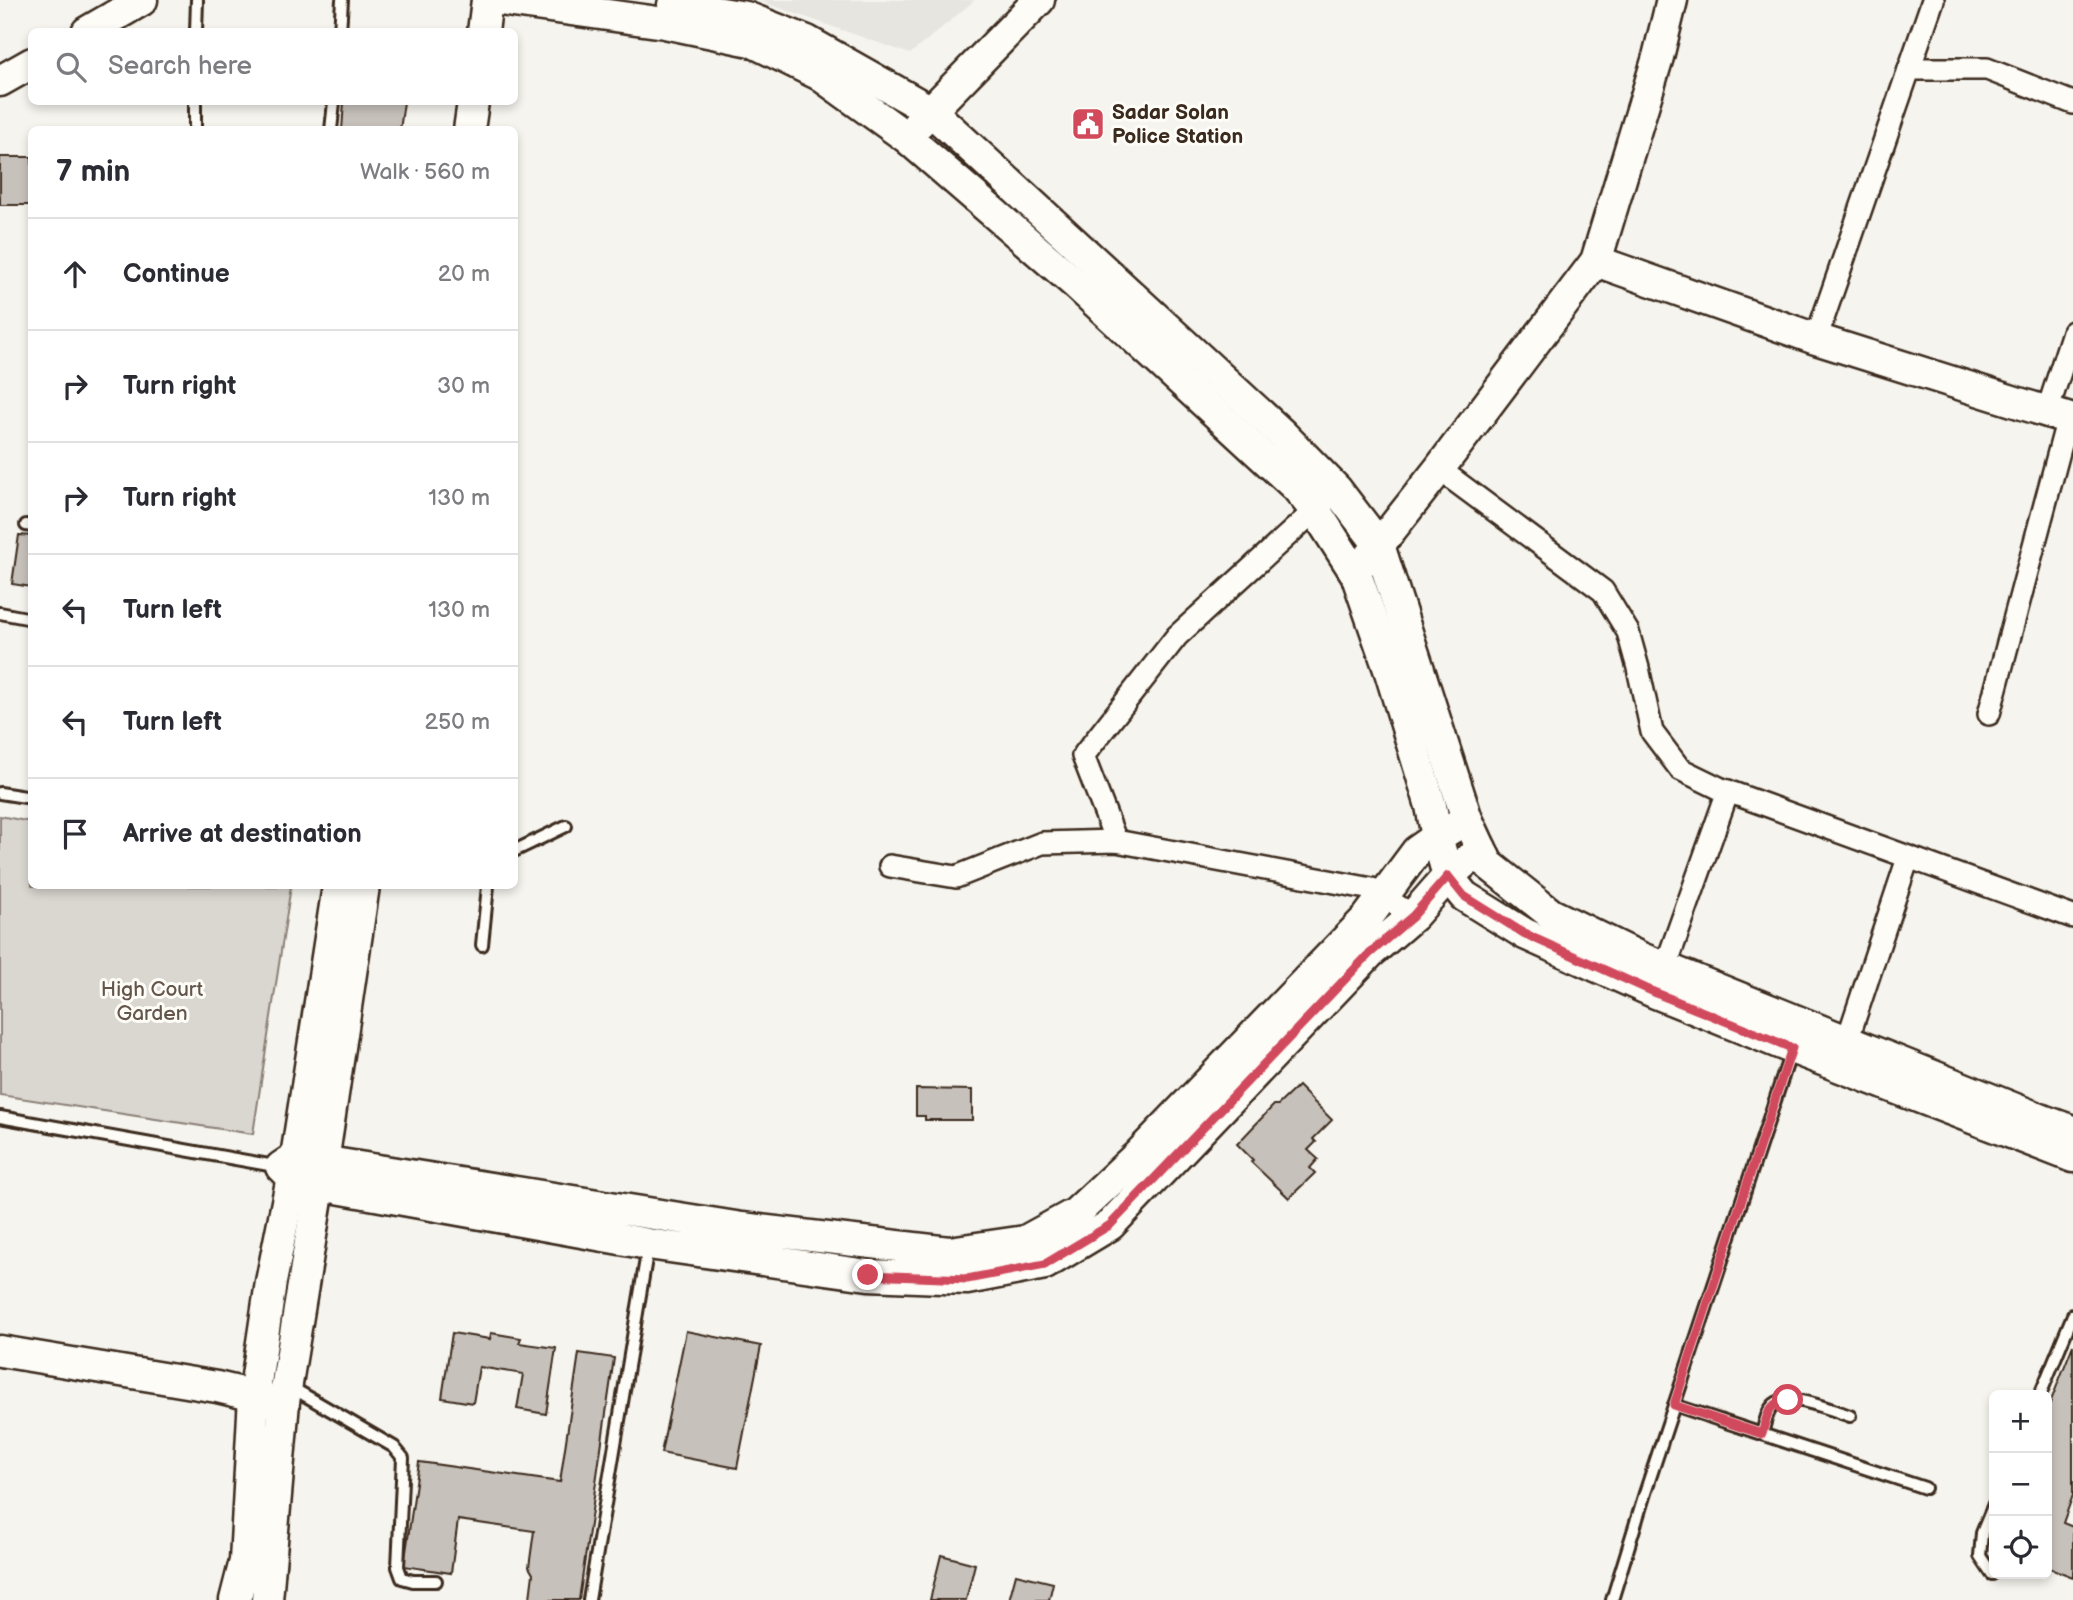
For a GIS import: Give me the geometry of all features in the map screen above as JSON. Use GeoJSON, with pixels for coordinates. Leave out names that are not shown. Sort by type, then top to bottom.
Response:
{"type":"FeatureCollection","features":[{"type":"Feature","properties":{"kind":"main road"},"geometry":{"type":"LineString","coordinates":[[94,28],[142,0]]}},
{"type":"Feature","properties":{"kind":"main road"},"geometry":{"type":"LineString","coordinates":[[463,28],[466,0]]}},
{"type":"Feature","properties":{"kind":"main road"},"geometry":{"type":"LineString","coordinates":[[484,28],[487,0]]}},
{"type":"Feature","properties":{"kind":"main road"},"geometry":{"type":"LineString","coordinates":[[500,0],[666,23],[751,41],[820,75],[906,137],[1077,285],[1297,488],[1315,510],[1356,574],[1390,671],[1428,794],[1448,876],[1464,896],[1525,934],[1656,993],[1798,1036],[1847,1041],[2073,1131]]}},
{"type":"Feature","properties":{"kind":"main road"},"geometry":{"type":"LineString","coordinates":[[641,0],[746,17],[807,41],[931,111],[1272,425],[1337,490],[1379,545],[1467,819],[1488,864],[1551,914],[1798,1036],[2073,1157]]}},
{"type":"Feature","properties":{"kind":"main road"},"geometry":{"type":"LineString","coordinates":[[906,137],[1039,0]]}},
{"type":"Feature","properties":{"kind":"main road"},"geometry":{"type":"LineString","coordinates":[[1356,574],[1596,261],[1658,57],[1672,0]]}},
{"type":"Feature","properties":{"kind":"main road"},"geometry":{"type":"LineString","coordinates":[[0,81],[28,65]]}},
{"type":"Feature","properties":{"kind":"main road"},"geometry":{"type":"LineString","coordinates":[[451,126],[454,105]]}},
{"type":"Feature","properties":{"kind":"main road"},"geometry":{"type":"LineString","coordinates":[[470,126],[473,105]]}},
{"type":"Feature","properties":{"kind":"main road"},"geometry":{"type":"LineString","coordinates":[[1596,261],[1816,339],[2063,417]]}},
{"type":"Feature","properties":{"kind":"main road"},"geometry":{"type":"LineString","coordinates":[[651,1229],[743,1228],[949,1252],[1025,1241],[1076,1213],[1139,1154],[1367,918],[1418,851],[1467,819]]}},
{"type":"Feature","properties":{"kind":"main road"},"geometry":{"type":"LineString","coordinates":[[302,1170],[651,1229],[868,1275],[967,1279],[1045,1264],[1110,1225],[1370,953],[1413,916],[1448,876],[1481,849]]}},
{"type":"Feature","properties":{"kind":"main road"},"geometry":{"type":"LineString","coordinates":[[267,1600],[302,1170],[338,889]]}},
{"type":"Feature","properties":{"kind":"main road"},"geometry":{"type":"LineString","coordinates":[[235,1600],[245,1561],[254,1396],[271,1282],[302,1170],[363,889]]}},
{"type":"Feature","properties":{"kind":"main road"},"geometry":{"type":"LineString","coordinates":[[0,1350],[218,1387],[254,1396],[285,1393]]}},
{"type":"Feature","properties":{"kind":"street"},"geometry":{"type":"LineString","coordinates":[[1816,339],[1933,0]]}},
{"type":"Feature","properties":{"kind":"street"},"geometry":{"type":"LineString","coordinates":[[1909,69],[1987,69],[2073,103]]}},
{"type":"Feature","properties":{"kind":"street"},"geometry":{"type":"LineString","coordinates":[[1989,714],[2063,417],[2073,332]]}},
{"type":"Feature","properties":{"kind":"street"},"geometry":{"type":"LineString","coordinates":[[1439,469],[1604,591],[1628,632],[1651,732],[1679,769],[1728,791],[2073,917]]}},
{"type":"Feature","properties":{"kind":"street"},"geometry":{"type":"LineString","coordinates":[[1116,841],[1083,756],[1177,636],[1337,490]]}},
{"type":"Feature","properties":{"kind":"street"},"geometry":{"type":"LineString","coordinates":[[1665,968],[1728,791]]}},
{"type":"Feature","properties":{"kind":"street"},"geometry":{"type":"LineString","coordinates":[[890,866],[956,877],[1042,843],[1116,841],[1372,888],[1413,916]]}},
{"type":"Feature","properties":{"kind":"street"},"geometry":{"type":"LineString","coordinates":[[1847,1041],[1908,858]]}},
{"type":"Feature","properties":{"kind":"lane"},"geometry":{"type":"LineString","coordinates":[[196,28],[197,0]]}},
{"type":"Feature","properties":{"kind":"lane"},"geometry":{"type":"LineString","coordinates":[[340,28],[342,0]]}},
{"type":"Feature","properties":{"kind":"lane"},"geometry":{"type":"LineString","coordinates":[[195,105],[195,126]]}},
{"type":"Feature","properties":{"kind":"lane"},"geometry":{"type":"LineString","coordinates":[[331,126],[334,105]]}},
{"type":"Feature","properties":{"kind":"lane"},"geometry":{"type":"LineString","coordinates":[[0,613],[28,618]]}},
{"type":"Feature","properties":{"kind":"lane"},"geometry":{"type":"LineString","coordinates":[[0,793],[28,797]]}},
{"type":"Feature","properties":{"kind":"lane"},"geometry":{"type":"LineString","coordinates":[[518,849],[566,827]]}},
{"type":"Feature","properties":{"kind":"lane"},"geometry":{"type":"LineString","coordinates":[[482,945],[488,889]]}},
{"type":"Feature","properties":{"kind":"lane"},"geometry":{"type":"LineString","coordinates":[[1612,1600],[1674,1405],[1798,1036]]}},
{"type":"Feature","properties":{"kind":"lane"},"geometry":{"type":"LineString","coordinates":[[0,1117],[302,1170]]}},
{"type":"Feature","properties":{"kind":"lane"},"geometry":{"type":"LineString","coordinates":[[589,1600],[651,1229]]}},
{"type":"Feature","properties":{"kind":"lane"},"geometry":{"type":"LineString","coordinates":[[2042,1390],[2073,1315]]}},
{"type":"Feature","properties":{"kind":"lane"},"geometry":{"type":"LineString","coordinates":[[285,1393],[394,1447],[402,1458],[398,1567],[402,1578],[436,1581]]}},
{"type":"Feature","properties":{"kind":"lane"},"geometry":{"type":"LineString","coordinates":[[1762,1434],[1770,1408],[1776,1403],[1788,1400],[1802,1401],[1850,1416]]}},
{"type":"Feature","properties":{"kind":"lane"},"geometry":{"type":"LineString","coordinates":[[1674,1405],[1925,1488]]}},
{"type":"Feature","properties":{"kind":"lane"},"geometry":{"type":"LineString","coordinates":[[1989,1516],[1982,1533],[1980,1556],[1989,1570]]}},
{"type":"Feature","properties":{"kind":"shaded area"},"geometry":{"type":"Polygon","coordinates":[[[757,0],[975,0],[910,54],[757,0]]]}},
{"type":"Feature","properties":{"kind":"green space","name":"High Court Garden"},"geometry":{"type":"Polygon","coordinates":[[[0,816],[28,821],[28,889],[291,889],[253,1134],[0,1095],[0,816]]]}},
{"type":"Feature","properties":{"kind":"building"},"geometry":{"type":"Polygon","coordinates":[[[344,105],[404,105],[401,126],[342,126],[344,105]]]}},
{"type":"Feature","properties":{"kind":"building"},"geometry":{"type":"Polygon","coordinates":[[[0,157],[28,157],[28,205],[0,205],[0,157]]]}},
{"type":"Feature","properties":{"kind":"building"},"geometry":{"type":"Polygon","coordinates":[[[19,535],[28,536],[28,586],[12,584],[19,535]]]}},
{"type":"Feature","properties":{"kind":"building"},"geometry":{"type":"Polygon","coordinates":[[[1298,1086],[1332,1120],[1313,1139],[1316,1142],[1308,1150],[1318,1159],[1310,1168],[1315,1173],[1289,1198],[1251,1162],[1253,1160],[1237,1144],[1274,1105],[1278,1105],[1298,1086]]]}},
{"type":"Feature","properties":{"kind":"building"},"geometry":{"type":"Polygon","coordinates":[[[916,1089],[972,1090],[972,1120],[925,1120],[925,1116],[916,1116],[916,1089]]]}},
{"type":"Feature","properties":{"kind":"building"},"geometry":{"type":"Polygon","coordinates":[[[686,1331],[761,1346],[737,1468],[661,1453],[686,1331]]]}},
{"type":"Feature","properties":{"kind":"building"},"geometry":{"type":"Polygon","coordinates":[[[452,1333],[490,1339],[491,1333],[521,1338],[519,1343],[556,1348],[546,1414],[517,1409],[523,1374],[479,1367],[473,1403],[442,1398],[452,1333]]]}},
{"type":"Feature","properties":{"kind":"building"},"geometry":{"type":"Polygon","coordinates":[[[2073,1345],[2073,1495],[2063,1523],[2073,1527],[2073,1577],[2052,1569],[2052,1398],[2073,1345]]]}},
{"type":"Feature","properties":{"kind":"building"},"geometry":{"type":"Polygon","coordinates":[[[579,1353],[614,1358],[579,1600],[530,1598],[533,1574],[529,1567],[534,1531],[458,1520],[451,1573],[404,1566],[419,1462],[560,1482],[579,1353]]]}},
{"type":"Feature","properties":{"kind":"building"},"geometry":{"type":"Polygon","coordinates":[[[941,1555],[975,1564],[966,1600],[930,1600],[941,1555]]]}},
{"type":"Feature","properties":{"kind":"building"},"geometry":{"type":"Polygon","coordinates":[[[1016,1574],[1053,1583],[1049,1600],[1009,1600],[1016,1574]]]}},
{"type":"Feature","properties":{"kind":"place","name":"Sadar Solan Police Station"},"geometry":{"type":"Point","coordinates":[1088,124]}},
{"type":"Feature","properties":{"kind":"route"},"geometry":{"type":"LineString","coordinates":[[868,1275],[967,1279],[1045,1264],[1110,1225],[1370,953],[1413,916],[1448,876],[1464,896],[1525,934],[1656,993],[1792,1048],[1674,1405],[1762,1434],[1770,1408],[1776,1403],[1788,1400]]}}]}
